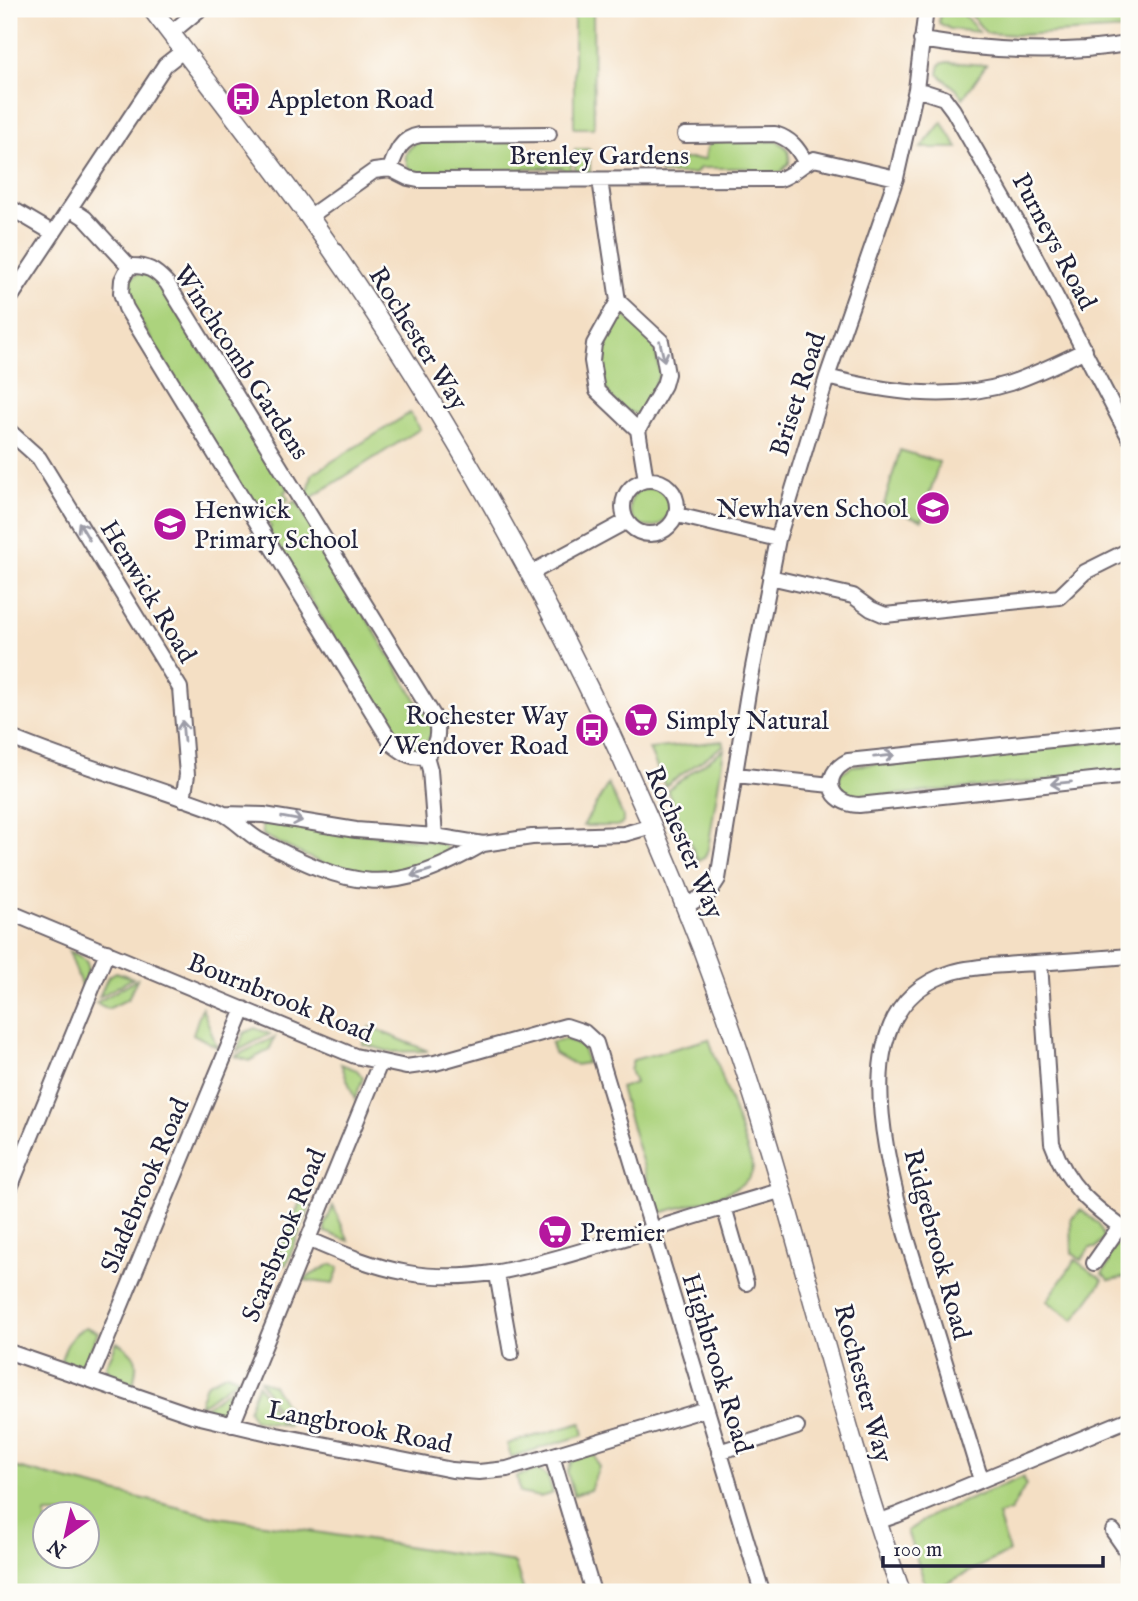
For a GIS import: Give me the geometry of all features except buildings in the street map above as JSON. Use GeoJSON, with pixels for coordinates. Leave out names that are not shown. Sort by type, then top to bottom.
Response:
{"type":"FeatureCollection","features":[{"type":"Feature","properties":{"kind":"street","name":"Rochester Way"},"geometry":{"type":"LineString","coordinates":[[152,9],[309,217],[371,309],[435,411],[529,574],[603,717],[685,906],[726,1016],[783,1189],[877,1522],[901,1592]]}},
{"type":"Feature","properties":{"kind":"street"},"geometry":{"type":"LineString","coordinates":[[171,33],[200,9]]}},
{"type":"Feature","properties":{"kind":"street","name":"Briset Road"},"geometry":{"type":"LineString","coordinates":[[685,906],[709,893],[718,879],[748,693],[778,539],[827,377],[896,178],[916,89],[926,9]]}},
{"type":"Feature","properties":{"kind":"street"},"geometry":{"type":"LineString","coordinates":[[921,40],[990,49],[1034,51],[1128,47]]}},
{"type":"Feature","properties":{"kind":"street"},"geometry":{"type":"LineString","coordinates":[[9,300],[165,65],[184,50]]}},
{"type":"Feature","properties":{"kind":"street","name":"Purneys Road"},"geometry":{"type":"LineString","coordinates":[[916,89],[936,94],[949,104],[1010,209],[1129,437]]}},
{"type":"Feature","properties":{"kind":"street","name":"Brenley Gardens"},"geometry":{"type":"LineString","coordinates":[[550,134],[410,137],[402,142],[390,169],[418,180],[780,179],[787,177],[805,162],[795,145],[785,137],[775,134],[685,135]]}},
{"type":"Feature","properties":{"kind":"street"},"geometry":{"type":"LineString","coordinates":[[805,162],[821,159],[896,178]]}},
{"type":"Feature","properties":{"kind":"street"},"geometry":{"type":"LineString","coordinates":[[309,217],[374,171],[390,169]]}},
{"type":"Feature","properties":{"kind":"street"},"geometry":{"type":"LineString","coordinates":[[600,180],[618,302],[594,344],[591,353],[593,373],[597,391],[638,430],[646,480]]}},
{"type":"Feature","properties":{"kind":"street"},"geometry":{"type":"LineString","coordinates":[[9,207],[53,233]]}},
{"type":"Feature","properties":{"kind":"street","name":"Winchcomb Gardens"},"geometry":{"type":"LineString","coordinates":[[70,208],[85,218],[129,266],[145,266],[157,272],[167,283],[436,720],[436,742],[426,755],[430,770],[435,836]]}},
{"type":"Feature","properties":{"kind":"street"},"geometry":{"type":"LineString","coordinates":[[129,266],[122,280],[121,293],[126,308],[173,386],[392,744],[404,754],[416,758],[426,755]]}},
{"type":"Feature","properties":{"kind":"street"},"geometry":{"type":"LineString","coordinates":[[618,302],[660,341],[667,374],[664,385],[638,430]]}},
{"type":"Feature","properties":{"kind":"street"},"geometry":{"type":"LineString","coordinates":[[827,377],[898,391],[931,394],[967,391],[1008,384],[1085,350]]}},
{"type":"Feature","properties":{"kind":"street","name":"Henwick Road"},"geometry":{"type":"LineString","coordinates":[[9,431],[39,458],[180,688],[187,775],[183,799]]}},
{"type":"Feature","properties":{"kind":"street"},"geometry":{"type":"LineString","coordinates":[[646,480],[664,484],[671,489],[676,497],[677,514],[667,529],[649,535],[640,533],[626,521],[623,504],[631,488],[646,480]]}},
{"type":"Feature","properties":{"kind":"street"},"geometry":{"type":"LineString","coordinates":[[677,514],[778,539]]}},
{"type":"Feature","properties":{"kind":"street"},"geometry":{"type":"LineString","coordinates":[[529,574],[626,521]]}},
{"type":"Feature","properties":{"kind":"street"},"geometry":{"type":"LineString","coordinates":[[770,577],[853,596],[885,615],[1059,597],[1085,572],[1129,550]]}},
{"type":"Feature","properties":{"kind":"street"},"geometry":{"type":"LineString","coordinates":[[1129,732],[848,761],[838,766],[832,775],[831,785],[837,798],[848,804],[859,805],[1129,776]]}},
{"type":"Feature","properties":{"kind":"street"},"geometry":{"type":"LineString","coordinates":[[9,737],[91,769],[224,814],[255,837],[316,868],[350,879],[399,880],[451,862],[482,844]]}},
{"type":"Feature","properties":{"kind":"street"},"geometry":{"type":"LineString","coordinates":[[736,775],[831,785]]}},
{"type":"Feature","properties":{"kind":"street"},"geometry":{"type":"LineString","coordinates":[[224,814],[264,815],[356,830],[435,836],[482,844],[532,837],[624,834],[652,826]]}},
{"type":"Feature","properties":{"kind":"street","name":"Bournbrook Road"},"geometry":{"type":"LineString","coordinates":[[9,912],[357,1057],[380,1063],[406,1067],[435,1063],[566,1026],[584,1032]]}},
{"type":"Feature","properties":{"kind":"street"},"geometry":{"type":"LineString","coordinates":[[9,1191],[107,952]]}},
{"type":"Feature","properties":{"kind":"street","name":"Ridgebrook Road"},"geometry":{"type":"LineString","coordinates":[[981,1480],[905,1232],[886,1138],[879,1079],[880,1061],[888,1032],[895,1018],[916,994],[953,972],[969,968],[1129,956]]}},
{"type":"Feature","properties":{"kind":"street"},"geometry":{"type":"LineString","coordinates":[[1040,963],[1052,1143],[1060,1165],[1075,1187],[1092,1206],[1125,1229],[1094,1262]]}},
{"type":"Feature","properties":{"kind":"street","name":"Sladebrook Road"},"geometry":{"type":"LineString","coordinates":[[90,1380],[244,1009]]}},
{"type":"Feature","properties":{"kind":"street","name":"Highbrook Road"},"geometry":{"type":"LineString","coordinates":[[584,1032],[596,1043],[762,1592]]}},
{"type":"Feature","properties":{"kind":"street","name":"Scarsbrook Road"},"geometry":{"type":"LineString","coordinates":[[232,1425],[380,1063]]}},
{"type":"Feature","properties":{"kind":"street"},"geometry":{"type":"LineString","coordinates":[[308,1239],[375,1265],[408,1273],[448,1276],[497,1274],[783,1189]]}},
{"type":"Feature","properties":{"kind":"street"},"geometry":{"type":"LineString","coordinates":[[724,1208],[746,1283]]}},
{"type":"Feature","properties":{"kind":"street"},"geometry":{"type":"LineString","coordinates":[[497,1274],[511,1353]]}},
{"type":"Feature","properties":{"kind":"street","name":"Langbrook Road"},"geometry":{"type":"LineString","coordinates":[[9,1352],[192,1415],[452,1470],[480,1472],[507,1469],[706,1409]]}},
{"type":"Feature","properties":{"kind":"street"},"geometry":{"type":"LineString","coordinates":[[877,1522],[1129,1419]]}},
{"type":"Feature","properties":{"kind":"street"},"geometry":{"type":"LineString","coordinates":[[719,1452],[797,1427]]}},
{"type":"Feature","properties":{"kind":"street"},"geometry":{"type":"LineString","coordinates":[[552,1456],[593,1592]]}},
{"type":"Feature","properties":{"kind":"street"},"geometry":{"type":"LineString","coordinates":[[1114,1531],[1127,1551],[1129,1568]]}},
{"type":"Feature","properties":{"kind":"green space"},"geometry":{"type":"Polygon","coordinates":[[[574,9],[593,9],[594,128],[574,128],[574,9]]]}},
{"type":"Feature","properties":{"kind":"green space"},"geometry":{"type":"Polygon","coordinates":[[[940,9],[959,9],[979,32],[950,29],[939,23],[940,9]]]}},
{"type":"Feature","properties":{"kind":"green space"},"geometry":{"type":"Polygon","coordinates":[[[966,9],[1119,9],[1129,29],[1019,35],[986,33],[966,9]]]}},
{"type":"Feature","properties":{"kind":"green space"},"geometry":{"type":"Polygon","coordinates":[[[947,62],[986,65],[963,98],[938,74],[940,64],[947,62]]]}},
{"type":"Feature","properties":{"kind":"green space"},"geometry":{"type":"Polygon","coordinates":[[[942,122],[958,148],[921,148],[942,122]]]}},
{"type":"Feature","properties":{"kind":"green space"},"geometry":{"type":"Polygon","coordinates":[[[420,141],[516,141],[524,159],[571,160],[571,173],[566,173],[562,168],[525,168],[519,174],[416,173],[408,167],[406,155],[409,148],[420,141]]]}},
{"type":"Feature","properties":{"kind":"green space"},"geometry":{"type":"Polygon","coordinates":[[[718,141],[777,141],[787,150],[789,163],[781,172],[756,174],[749,168],[700,168],[695,174],[660,174],[666,159],[705,159],[708,147],[718,141]]]}},
{"type":"Feature","properties":{"kind":"green space"},"geometry":{"type":"Polygon","coordinates":[[[575,149],[590,149],[590,174],[575,174],[575,149]]]}},
{"type":"Feature","properties":{"kind":"green space"},"geometry":{"type":"Polygon","coordinates":[[[141,272],[156,278],[289,489],[284,492],[289,500],[260,518],[132,308],[127,293],[129,279],[141,272]]]}},
{"type":"Feature","properties":{"kind":"green space"},"geometry":{"type":"Polygon","coordinates":[[[621,315],[654,343],[660,374],[642,410],[636,414],[614,400],[603,383],[597,365],[596,357],[601,341],[617,316],[621,315]]]}},
{"type":"Feature","properties":{"kind":"green space"},"geometry":{"type":"Polygon","coordinates":[[[410,413],[420,429],[309,499],[305,491],[309,489],[312,474],[410,413]]]}},
{"type":"Feature","properties":{"kind":"green space"},"geometry":{"type":"Polygon","coordinates":[[[900,450],[939,462],[922,520],[883,508],[900,450]]]}},
{"type":"Feature","properties":{"kind":"green space"},"geometry":{"type":"Polygon","coordinates":[[[650,487],[658,488],[664,493],[669,499],[669,515],[664,521],[658,526],[650,527],[642,526],[636,521],[631,515],[630,507],[631,499],[636,493],[642,488],[650,487]]]}},
{"type":"Feature","properties":{"kind":"green space"},"geometry":{"type":"Polygon","coordinates":[[[296,501],[433,728],[422,748],[400,746],[268,530],[271,527],[267,520],[296,501]]]}},
{"type":"Feature","properties":{"kind":"green space"},"geometry":{"type":"Polygon","coordinates":[[[1129,738],[1129,773],[850,799],[839,784],[841,773],[852,766],[1129,738]]]}},
{"type":"Feature","properties":{"kind":"green space"},"geometry":{"type":"Polygon","coordinates":[[[722,741],[724,745],[665,786],[649,749],[722,741]]]}},
{"type":"Feature","properties":{"kind":"green space"},"geometry":{"type":"Polygon","coordinates":[[[724,749],[708,849],[705,857],[698,861],[667,790],[724,749]]]}},
{"type":"Feature","properties":{"kind":"green space"},"geometry":{"type":"Polygon","coordinates":[[[608,784],[623,816],[623,823],[617,826],[583,826],[608,784]]]}},
{"type":"Feature","properties":{"kind":"green space"},"geometry":{"type":"Polygon","coordinates":[[[266,822],[443,843],[447,856],[412,871],[387,875],[350,872],[315,860],[263,835],[262,826],[266,822]]]}},
{"type":"Feature","properties":{"kind":"green space"},"geometry":{"type":"Polygon","coordinates":[[[69,951],[82,957],[88,965],[82,988],[69,951]]]}},
{"type":"Feature","properties":{"kind":"green space"},"geometry":{"type":"Polygon","coordinates":[[[116,972],[133,978],[99,997],[108,977],[116,972]]]}},
{"type":"Feature","properties":{"kind":"green space"},"geometry":{"type":"Polygon","coordinates":[[[137,979],[128,999],[108,1009],[96,1003],[137,979]]]}},
{"type":"Feature","properties":{"kind":"green space"},"geometry":{"type":"Polygon","coordinates":[[[202,1007],[217,1047],[193,1034],[202,1007]]]}},
{"type":"Feature","properties":{"kind":"green space"},"geometry":{"type":"Polygon","coordinates":[[[370,1027],[428,1051],[391,1052],[363,1044],[370,1027]]]}},
{"type":"Feature","properties":{"kind":"green space"},"geometry":{"type":"Polygon","coordinates":[[[255,1028],[270,1034],[237,1051],[244,1033],[255,1028]]]}},
{"type":"Feature","properties":{"kind":"green space"},"geometry":{"type":"Polygon","coordinates":[[[275,1037],[269,1050],[249,1061],[235,1056],[275,1037]]]}},
{"type":"Feature","properties":{"kind":"green space"},"geometry":{"type":"Polygon","coordinates":[[[566,1039],[583,1047],[587,1063],[575,1065],[554,1053],[551,1043],[566,1039]]]}},
{"type":"Feature","properties":{"kind":"green space"},"geometry":{"type":"Polygon","coordinates":[[[709,1039],[753,1167],[750,1176],[729,1192],[660,1213],[657,1211],[620,1088],[635,1083],[630,1070],[633,1060],[709,1039]]]}},
{"type":"Feature","properties":{"kind":"green space"},"geometry":{"type":"Polygon","coordinates":[[[341,1064],[357,1070],[363,1078],[355,1099],[341,1064]]]}},
{"type":"Feature","properties":{"kind":"green space"},"geometry":{"type":"Polygon","coordinates":[[[301,1200],[311,1205],[286,1265],[276,1261],[301,1200]]]}},
{"type":"Feature","properties":{"kind":"green space"},"geometry":{"type":"Polygon","coordinates":[[[333,1206],[349,1241],[325,1232],[333,1206]]]}},
{"type":"Feature","properties":{"kind":"green space"},"geometry":{"type":"Polygon","coordinates":[[[1081,1210],[1099,1224],[1104,1237],[1096,1248],[1090,1248],[1081,1260],[1072,1253],[1071,1219],[1081,1210]]]}},
{"type":"Feature","properties":{"kind":"green space"},"geometry":{"type":"Polygon","coordinates":[[[1127,1243],[1129,1277],[1110,1280],[1102,1274],[1109,1263],[1108,1257],[1115,1246],[1127,1243]]]}},
{"type":"Feature","properties":{"kind":"green space"},"geometry":{"type":"Polygon","coordinates":[[[1075,1260],[1103,1280],[1074,1320],[1047,1301],[1075,1260]]]}},
{"type":"Feature","properties":{"kind":"green space"},"geometry":{"type":"Polygon","coordinates":[[[331,1264],[339,1267],[333,1284],[302,1280],[331,1264]]]}},
{"type":"Feature","properties":{"kind":"green space"},"geometry":{"type":"Polygon","coordinates":[[[86,1327],[98,1332],[87,1359],[77,1366],[61,1360],[70,1340],[86,1327]]]}},
{"type":"Feature","properties":{"kind":"green space"},"geometry":{"type":"Polygon","coordinates":[[[117,1342],[135,1359],[133,1385],[111,1377],[106,1366],[117,1342]]]}},
{"type":"Feature","properties":{"kind":"green space"},"geometry":{"type":"Polygon","coordinates":[[[227,1373],[239,1378],[199,1406],[206,1384],[227,1373]]]}},
{"type":"Feature","properties":{"kind":"green space"},"geometry":{"type":"Polygon","coordinates":[[[260,1380],[273,1385],[291,1414],[288,1426],[285,1426],[260,1380]]]}},
{"type":"Feature","properties":{"kind":"green space"},"geometry":{"type":"Polygon","coordinates":[[[237,1384],[228,1406],[218,1412],[203,1408],[237,1384]]]}},
{"type":"Feature","properties":{"kind":"green space"},"geometry":{"type":"Polygon","coordinates":[[[258,1384],[282,1425],[254,1420],[248,1410],[258,1384]]]}},
{"type":"Feature","properties":{"kind":"green space"},"geometry":{"type":"Polygon","coordinates":[[[581,1423],[584,1435],[511,1457],[507,1444],[581,1423]]]}},
{"type":"Feature","properties":{"kind":"green space"},"geometry":{"type":"Polygon","coordinates":[[[594,1453],[599,1467],[590,1490],[574,1495],[567,1472],[572,1460],[594,1453]]]}},
{"type":"Feature","properties":{"kind":"green space"},"geometry":{"type":"Polygon","coordinates":[[[9,1466],[213,1516],[515,1563],[524,1592],[9,1592],[9,1466]]]}},
{"type":"Feature","properties":{"kind":"green space"},"geometry":{"type":"Polygon","coordinates":[[[538,1470],[548,1477],[553,1493],[540,1497],[520,1493],[517,1476],[538,1470]]]}},
{"type":"Feature","properties":{"kind":"green space"},"geometry":{"type":"Polygon","coordinates":[[[1023,1477],[1026,1485],[1011,1511],[998,1515],[1009,1552],[937,1588],[938,1592],[928,1592],[907,1531],[934,1514],[1023,1477]]]}},
{"type":"Feature","properties":{"kind":"place","name":"Appleton Road"},"geometry":{"type":"Point","coordinates":[243,99]}},
{"type":"Feature","properties":{"kind":"place","name":"Newhaven School"},"geometry":{"type":"Point","coordinates":[933,508]}},
{"type":"Feature","properties":{"kind":"place","name":"Henwick Primary School"},"geometry":{"type":"Point","coordinates":[170,524]}},
{"type":"Feature","properties":{"kind":"place","name":"Simply Natural"},"geometry":{"type":"Point","coordinates":[641,720]}},
{"type":"Feature","properties":{"kind":"place","name":"Rochester Way / Wendover Road"},"geometry":{"type":"Point","coordinates":[592,730]}},
{"type":"Feature","properties":{"kind":"place","name":"Premier"},"geometry":{"type":"Point","coordinates":[555,1232]}}]}
